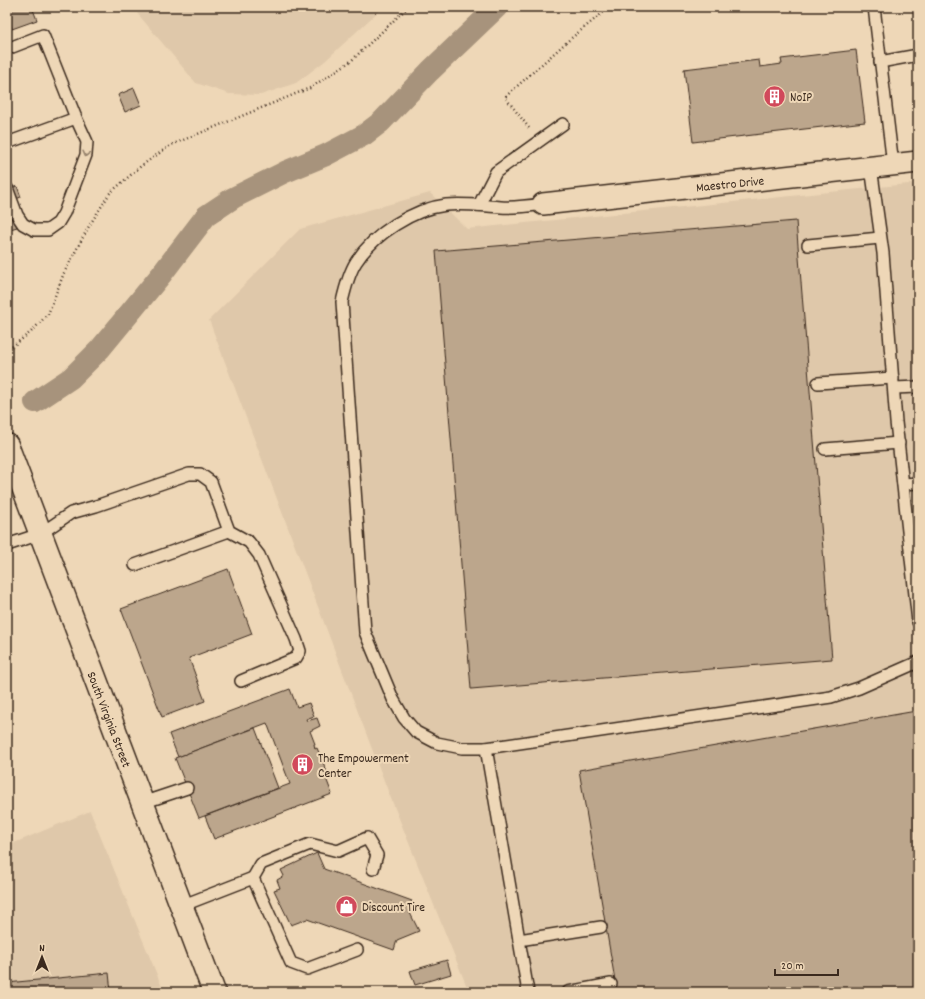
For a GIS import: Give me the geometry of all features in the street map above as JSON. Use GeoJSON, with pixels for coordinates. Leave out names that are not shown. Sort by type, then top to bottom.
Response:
{"type":"FeatureCollection","features":[{"type":"Feature","properties":{"kind":"main road","name":"South Virginia Street"},"geometry":{"type":"LineString","coordinates":[[7,445],[214,992]]}},
{"type":"Feature","properties":{"kind":"street","name":"Maestro Drive"},"geometry":{"type":"LineString","coordinates":[[543,204],[918,162]]}},
{"type":"Feature","properties":{"kind":"lane"},"geometry":{"type":"LineString","coordinates":[[874,7],[893,165]]}},
{"type":"Feature","properties":{"kind":"lane"},"geometry":{"type":"LineString","coordinates":[[7,49],[43,35],[76,118],[88,142],[86,154],[64,213],[58,223],[48,230],[34,230],[23,224],[17,215],[7,188]]}},
{"type":"Feature","properties":{"kind":"lane"},"geometry":{"type":"LineString","coordinates":[[880,62],[918,55]]}},
{"type":"Feature","properties":{"kind":"lane"},"geometry":{"type":"LineString","coordinates":[[7,143],[76,118]]}},
{"type":"Feature","properties":{"kind":"lane"},"geometry":{"type":"LineString","coordinates":[[478,205],[496,172],[563,124]]}},
{"type":"Feature","properties":{"kind":"lane"},"geometry":{"type":"LineString","coordinates":[[871,167],[880,238],[898,443],[918,622]]}},
{"type":"Feature","properties":{"kind":"lane"},"geometry":{"type":"LineString","coordinates":[[543,204],[523,207],[446,205],[425,209],[386,230],[356,262],[346,285],[342,302],[365,632],[393,700],[404,718],[416,732],[437,743],[462,748],[486,748],[832,697],[859,688],[918,662]]}},
{"type":"Feature","properties":{"kind":"lane"},"geometry":{"type":"LineString","coordinates":[[808,245],[880,238]]}},
{"type":"Feature","properties":{"kind":"lane"},"geometry":{"type":"LineString","coordinates":[[818,383],[893,383],[918,387]]}},
{"type":"Feature","properties":{"kind":"lane"},"geometry":{"type":"LineString","coordinates":[[825,449],[898,443]]}},
{"type":"Feature","properties":{"kind":"lane"},"geometry":{"type":"LineString","coordinates":[[7,545],[40,534],[71,513],[189,474],[200,474],[211,482],[229,531],[250,542],[259,555],[300,651],[296,658],[241,681]]}},
{"type":"Feature","properties":{"kind":"lane"},"geometry":{"type":"LineString","coordinates":[[903,484],[918,483]]}},
{"type":"Feature","properties":{"kind":"lane"},"geometry":{"type":"LineString","coordinates":[[135,565],[229,531]]}},
{"type":"Feature","properties":{"kind":"lane"},"geometry":{"type":"LineString","coordinates":[[486,748],[528,992]]}},
{"type":"Feature","properties":{"kind":"lane"},"geometry":{"type":"LineString","coordinates":[[142,803],[187,788]]}},
{"type":"Feature","properties":{"kind":"lane"},"geometry":{"type":"LineString","coordinates":[[181,906],[253,878],[261,864],[310,844],[338,850],[367,838],[377,855],[373,869]]}},
{"type":"Feature","properties":{"kind":"lane"},"geometry":{"type":"LineString","coordinates":[[253,878],[291,963],[307,970],[357,950]]}},
{"type":"Feature","properties":{"kind":"lane"},"geometry":{"type":"LineString","coordinates":[[519,940],[601,927]]}},
{"type":"Feature","properties":{"kind":"lane"},"geometry":{"type":"LineString","coordinates":[[568,992],[611,984]]}},
{"type":"Feature","properties":{"kind":"path"},"geometry":{"type":"LineString","coordinates":[[8,349],[31,332],[48,314],[64,273],[89,226],[110,193],[141,166],[171,145],[310,88],[351,61],[408,7]]}},
{"type":"Feature","properties":{"kind":"path"},"geometry":{"type":"LineString","coordinates":[[539,141],[505,97],[569,40],[610,7]]}},
{"type":"Feature","properties":{"kind":"shaded area"},"geometry":{"type":"Polygon","coordinates":[[[132,7],[383,7],[325,61],[296,83],[261,95],[229,94],[196,83],[132,7]]]}},
{"type":"Feature","properties":{"kind":"shaded area"},"geometry":{"type":"Polygon","coordinates":[[[918,183],[918,992],[469,992],[388,791],[209,320],[300,229],[430,193],[467,229],[918,183]]]}},
{"type":"Feature","properties":{"kind":"shaded area"},"geometry":{"type":"Polygon","coordinates":[[[90,811],[164,992],[7,992],[7,846],[90,811]]]}},
{"type":"Feature","properties":{"kind":"building"},"geometry":{"type":"Polygon","coordinates":[[[7,7],[32,7],[37,20],[12,29],[7,15],[7,7]]]}},
{"type":"Feature","properties":{"kind":"building","name":"NoIP"},"geometry":{"type":"Polygon","coordinates":[[[856,50],[865,122],[693,142],[684,69],[759,60],[760,67],[782,64],[781,59],[856,50]]]}},
{"type":"Feature","properties":{"kind":"building"},"geometry":{"type":"Polygon","coordinates":[[[134,88],[141,105],[125,112],[118,95],[134,88]]]}},
{"type":"Feature","properties":{"kind":"building"},"geometry":{"type":"Polygon","coordinates":[[[17,186],[21,197],[8,202],[7,190],[17,186]]]}},
{"type":"Feature","properties":{"kind":"building"},"geometry":{"type":"Polygon","coordinates":[[[7,199],[17,227],[7,230],[7,199]]]}},
{"type":"Feature","properties":{"kind":"building"},"geometry":{"type":"Polygon","coordinates":[[[796,221],[832,659],[471,689],[436,251],[796,221]]]}},
{"type":"Feature","properties":{"kind":"building"},"geometry":{"type":"Polygon","coordinates":[[[228,569],[252,634],[189,658],[205,701],[162,717],[121,609],[228,569]]]}},
{"type":"Feature","properties":{"kind":"building","name":"The Empowerment Center"},"geometry":{"type":"Polygon","coordinates":[[[290,689],[297,707],[309,703],[314,716],[306,719],[307,721],[317,718],[320,726],[310,731],[315,744],[315,749],[317,748],[327,772],[324,773],[332,794],[214,839],[205,816],[290,784],[267,723],[178,757],[169,734],[290,689]]]}},
{"type":"Feature","properties":{"kind":"building"},"geometry":{"type":"Polygon","coordinates":[[[916,711],[918,722],[918,992],[617,992],[579,770],[916,711]]]}},
{"type":"Feature","properties":{"kind":"building"},"geometry":{"type":"Polygon","coordinates":[[[255,728],[278,788],[199,818],[175,758],[255,728]]]}},
{"type":"Feature","properties":{"kind":"building","name":"Discount Tire"},"geometry":{"type":"Polygon","coordinates":[[[317,853],[324,869],[412,901],[409,911],[419,931],[397,940],[394,950],[307,919],[291,925],[274,890],[280,888],[277,880],[284,876],[281,870],[317,853]]]}},
{"type":"Feature","properties":{"kind":"building"},"geometry":{"type":"Polygon","coordinates":[[[447,960],[451,974],[415,985],[410,971],[447,960]]]}},
{"type":"Feature","properties":{"kind":"building"},"geometry":{"type":"Polygon","coordinates":[[[109,973],[111,992],[7,992],[7,983],[109,973]]]}},
{"type":"Feature","properties":{"kind":"building"},"geometry":{"type":"Polygon","coordinates":[[[360,988],[362,992],[345,992],[353,989],[360,988]]]}},
{"type":"Feature","properties":{"kind":"waterway"},"geometry":{"type":"LineString","coordinates":[[35,402],[71,378],[100,349],[161,275],[206,216],[233,198],[285,172],[326,155],[364,135],[381,122],[430,71],[497,7]]}},
{"type":"Feature","properties":{"kind":"place","name":"NoIP"},"geometry":{"type":"Point","coordinates":[774,96]}},
{"type":"Feature","properties":{"kind":"place","name":"The Empowerment Center"},"geometry":{"type":"Point","coordinates":[303,764]}},
{"type":"Feature","properties":{"kind":"place","name":"Discount Tire"},"geometry":{"type":"Point","coordinates":[346,906]}}]}
